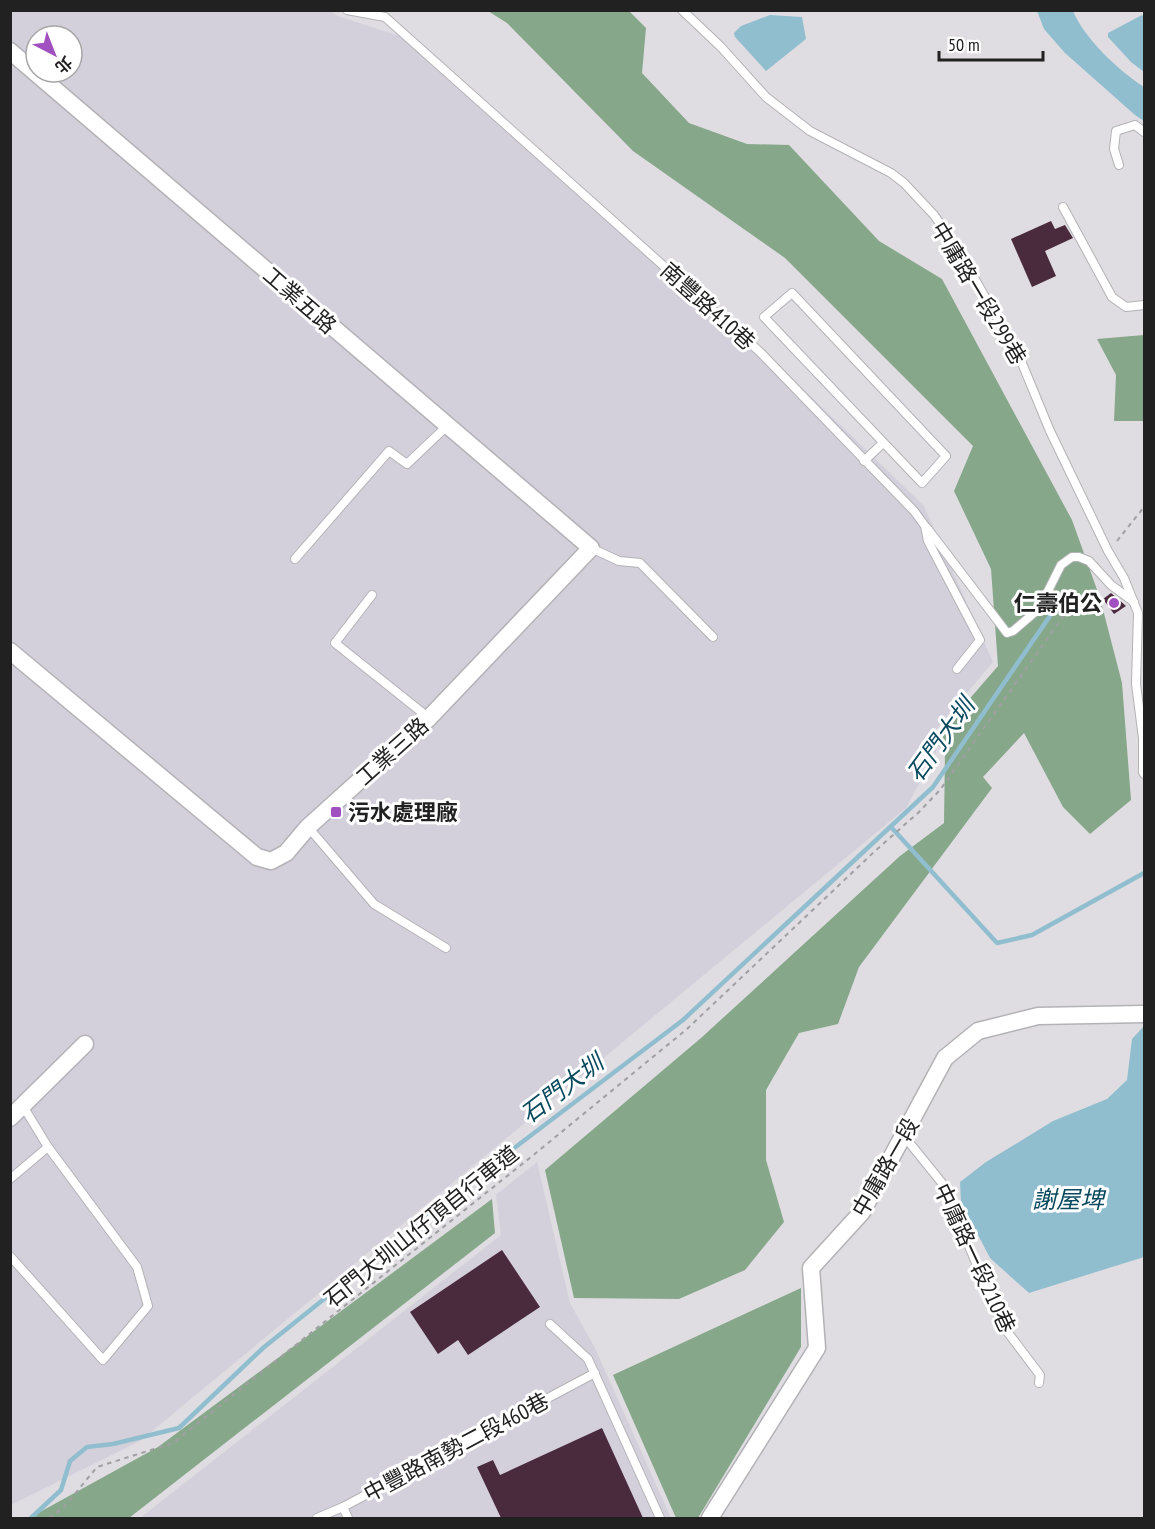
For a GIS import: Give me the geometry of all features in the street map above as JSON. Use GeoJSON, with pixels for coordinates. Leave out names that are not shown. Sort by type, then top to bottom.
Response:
{"type":"FeatureCollection","features":[{"type":"Feature","properties":{"kind":"street","name":"工業五路"},"geometry":{"type":"LineString","coordinates":[[10,51],[591,548]]}},
{"type":"Feature","properties":{"kind":"street","name":"工業三路"},"geometry":{"type":"LineString","coordinates":[[10,651],[257,857],[271,861],[286,853],[308,827],[429,717],[591,548]]}},
{"type":"Feature","properties":{"kind":"street","name":"中庸路一段"},"geometry":{"type":"LineString","coordinates":[[710,1518],[817,1347],[811,1268],[862,1212],[945,1058],[978,1031],[1038,1016],[1144,1014]]}},
{"type":"Feature","properties":{"kind":"street"},"geometry":{"type":"LineString","coordinates":[[10,1118],[85,1044]]}},
{"type":"Feature","properties":{"kind":"lane","name":"南豐路410巷"},"geometry":{"type":"LineString","coordinates":[[347,10],[385,17],[760,352],[914,511],[925,526],[928,541],[980,640],[957,669]]}},
{"type":"Feature","properties":{"kind":"lane","name":"中庸路一段299巷"},"geometry":{"type":"LineString","coordinates":[[682,10],[721,47],[766,97],[810,131],[898,178],[934,215],[954,243],[1019,356],[1050,430],[1138,613],[1136,684],[1143,738],[1144,774]]}},
{"type":"Feature","properties":{"kind":"lane"},"geometry":{"type":"LineString","coordinates":[[1119,165],[1114,149],[1116,131],[1134,125],[1144,132]]}},
{"type":"Feature","properties":{"kind":"lane"},"geometry":{"type":"LineString","coordinates":[[1063,207],[1112,297],[1126,307],[1144,305]]}},
{"type":"Feature","properties":{"kind":"lane"},"geometry":{"type":"LineString","coordinates":[[792,293],[946,456],[922,483],[883,443],[764,317],[792,293]]}},
{"type":"Feature","properties":{"kind":"lane"},"geometry":{"type":"LineString","coordinates":[[295,559],[389,451],[407,464],[447,426]]}},
{"type":"Feature","properties":{"kind":"lane"},"geometry":{"type":"LineString","coordinates":[[864,461],[883,443]]}},
{"type":"Feature","properties":{"kind":"lane"},"geometry":{"type":"LineString","coordinates":[[925,526],[1007,633],[1013,631],[1034,613],[1067,559],[1079,557],[1089,561],[1112,585],[1134,602]]}},
{"type":"Feature","properties":{"kind":"lane"},"geometry":{"type":"LineString","coordinates":[[591,548],[619,561],[640,563],[713,637]]}},
{"type":"Feature","properties":{"kind":"lane"},"geometry":{"type":"LineString","coordinates":[[372,595],[334,643],[429,717]]}},
{"type":"Feature","properties":{"kind":"lane"},"geometry":{"type":"LineString","coordinates":[[308,827],[374,904],[446,948]]}},
{"type":"Feature","properties":{"kind":"lane"},"geometry":{"type":"LineString","coordinates":[[10,1256],[103,1360],[148,1306],[137,1267],[48,1147],[23,1106]]}},
{"type":"Feature","properties":{"kind":"lane","name":"中庸路一段210巷"},"geometry":{"type":"LineString","coordinates":[[904,1136],[942,1183],[1003,1326],[1040,1375],[1039,1383]]}},
{"type":"Feature","properties":{"kind":"lane"},"geometry":{"type":"LineString","coordinates":[[10,1179],[48,1147]]}},
{"type":"Feature","properties":{"kind":"lane"},"geometry":{"type":"LineString","coordinates":[[550,1324],[588,1359],[660,1518]]}},
{"type":"Feature","properties":{"kind":"lane","name":"中豐路南勢二段460巷"},"geometry":{"type":"LineString","coordinates":[[317,1518],[343,1507],[595,1373]]}},
{"type":"Feature","properties":{"kind":"lane"},"geometry":{"type":"LineString","coordinates":[[343,1507],[348,1518]]}},
{"type":"Feature","properties":{"kind":"path"},"geometry":{"type":"LineString","coordinates":[[1108,551],[1144,507]]}},
{"type":"Feature","properties":{"kind":"path","name":"石門大圳山仔頂自行車道"},"geometry":{"type":"LineString","coordinates":[[49,1518],[65,1506],[97,1467],[173,1443],[531,1157],[687,1029],[919,812],[940,790],[1064,615],[1064,600],[1060,583],[1055,576]]}},
{"type":"Feature","properties":{"kind":"shaded area"},"geometry":{"type":"Polygon","coordinates":[[[11,11],[330,11],[338,16],[411,40],[735,323],[924,506],[993,662],[927,740],[937,750],[906,808],[140,1441],[11,1505],[11,11]]]}},
{"type":"Feature","properties":{"kind":"shaded area"},"geometry":{"type":"Polygon","coordinates":[[[537,1162],[570,1303],[595,1348],[671,1518],[140,1518],[501,1235],[496,1195],[537,1162]]]}},
{"type":"Feature","properties":{"kind":"green space"},"geometry":{"type":"Polygon","coordinates":[[[488,11],[629,11],[646,28],[642,73],[689,123],[747,144],[789,145],[879,241],[942,279],[1072,520],[1100,598],[1122,683],[1131,800],[1090,834],[1063,807],[1024,733],[983,777],[992,788],[859,967],[838,1024],[799,1033],[766,1090],[766,1160],[784,1222],[745,1270],[679,1299],[574,1298],[545,1170],[701,1038],[900,856],[944,823],[945,751],[933,741],[998,666],[991,569],[954,491],[973,446],[785,258],[633,151],[507,23],[488,11]]]}},
{"type":"Feature","properties":{"kind":"green space"},"geometry":{"type":"Polygon","coordinates":[[[1144,335],[1144,421],[1114,421],[1116,375],[1097,339],[1144,335]]]}},
{"type":"Feature","properties":{"kind":"green space"},"geometry":{"type":"Polygon","coordinates":[[[492,1199],[495,1233],[129,1518],[29,1518],[158,1447],[492,1199]]]}},
{"type":"Feature","properties":{"kind":"green space"},"geometry":{"type":"Polygon","coordinates":[[[801,1288],[801,1347],[698,1518],[676,1518],[613,1375],[801,1288]]]}},
{"type":"Feature","properties":{"kind":"water"},"geometry":{"type":"Polygon","coordinates":[[[1037,11],[1073,11],[1085,32],[1103,53],[1144,87],[1144,121],[1065,53],[1044,29],[1037,11]]]}},
{"type":"Feature","properties":{"kind":"water"},"geometry":{"type":"Polygon","coordinates":[[[770,15],[802,17],[806,39],[766,71],[735,37],[734,33],[741,26],[770,15]]]}},
{"type":"Feature","properties":{"kind":"water"},"geometry":{"type":"Polygon","coordinates":[[[1142,15],[1144,17],[1144,72],[1131,62],[1108,37],[1108,33],[1142,15]]]}},
{"type":"Feature","properties":{"kind":"water","name":"謝屋埤"},"geometry":{"type":"Polygon","coordinates":[[[1144,1026],[1144,1257],[1029,1293],[990,1258],[961,1202],[960,1182],[986,1162],[1053,1121],[1107,1099],[1127,1080],[1132,1039],[1144,1026]]]}},
{"type":"Feature","properties":{"kind":"building"},"geometry":{"type":"Polygon","coordinates":[[[1051,221],[1055,229],[1065,225],[1073,238],[1045,251],[1056,276],[1032,287],[1011,239],[1051,221]]]}},
{"type":"Feature","properties":{"kind":"building","name":"仁壽伯公"},"geometry":{"type":"Polygon","coordinates":[[[1111,593],[1126,606],[1114,614],[1103,599],[1111,593]]]}},
{"type":"Feature","properties":{"kind":"building"},"geometry":{"type":"Polygon","coordinates":[[[502,1250],[540,1307],[468,1355],[458,1340],[438,1354],[410,1312],[502,1250]]]}},
{"type":"Feature","properties":{"kind":"building"},"geometry":{"type":"Polygon","coordinates":[[[602,1428],[643,1518],[501,1518],[477,1467],[493,1460],[500,1475],[602,1428]]]}},
{"type":"Feature","properties":{"kind":"waterway","name":"石門大圳"},"geometry":{"type":"LineString","coordinates":[[31,1518],[61,1490],[70,1461],[87,1447],[113,1444],[179,1428],[263,1348],[476,1177],[683,1020],[933,787],[1056,607]]}},
{"type":"Feature","properties":{"kind":"waterway"},"geometry":{"type":"LineString","coordinates":[[891,827],[997,943],[1032,935],[1144,873]]}},
{"type":"Feature","properties":{"kind":"place","name":"仁壽伯公"},"geometry":{"type":"Point","coordinates":[1114,603]}},
{"type":"Feature","properties":{"kind":"place","name":"污水處理廠"},"geometry":{"type":"Point","coordinates":[336,812]}}]}
